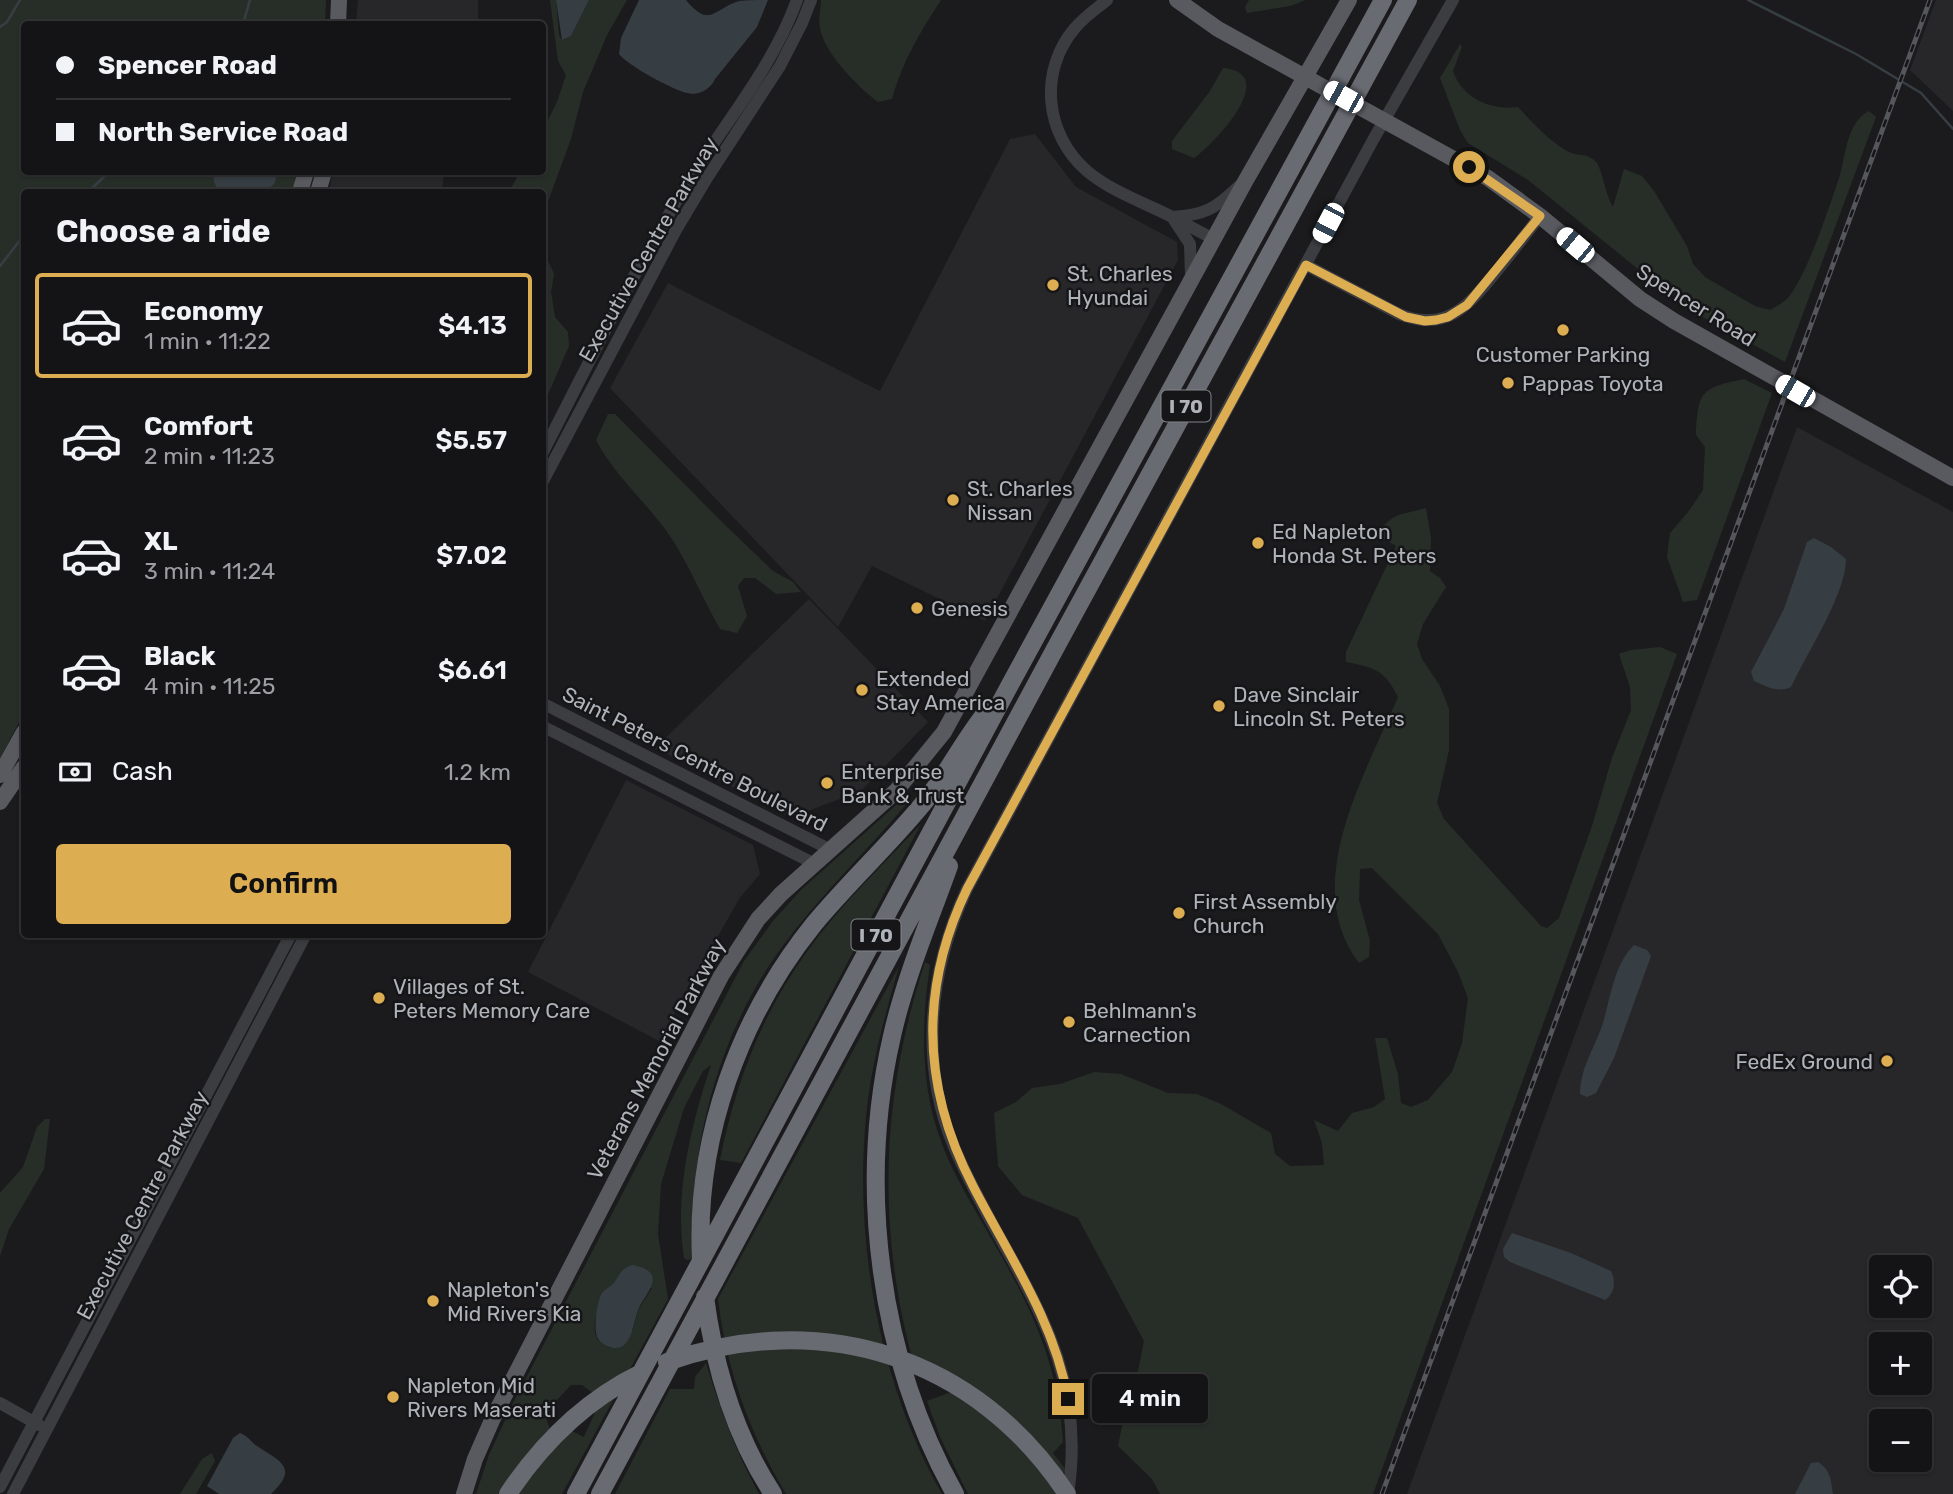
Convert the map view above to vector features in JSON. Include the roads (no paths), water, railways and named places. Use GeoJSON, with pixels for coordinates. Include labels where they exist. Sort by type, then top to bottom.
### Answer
{"type":"FeatureCollection","features":[{"type":"Feature","properties":{"kind":"highway","name":"I 70"},"geometry":{"type":"LineString","coordinates":[[576,1494],[1012,681],[1383,0]]}},
{"type":"Feature","properties":{"kind":"highway","name":"I 70"},"geometry":{"type":"LineString","coordinates":[[600,1494],[1408,0]]}},
{"type":"Feature","properties":{"kind":"highway"},"geometry":{"type":"LineString","coordinates":[[772,1494],[740,1429],[728,1397],[711,1335],[703,1282],[701,1227],[705,1178],[726,1085],[757,1011],[794,951],[814,924],[924,803],[979,721],[1012,681]]}},
{"type":"Feature","properties":{"kind":"highway"},"geometry":{"type":"LineString","coordinates":[[955,1494],[924,1428],[902,1366],[886,1300],[878,1235],[876,1169],[880,1104],[897,1015],[967,813]]}},
{"type":"Feature","properties":{"kind":"highway"},"geometry":{"type":"LineString","coordinates":[[508,1494],[538,1453],[574,1418],[628,1380],[664,1363],[718,1347],[764,1340],[817,1340],[868,1349],[916,1365],[957,1386],[999,1416],[1026,1441],[1068,1494]]}},
{"type":"Feature","properties":{"kind":"main road"},"geometry":{"type":"LineString","coordinates":[[338,21],[339,0]]}},
{"type":"Feature","properties":{"kind":"main road","name":"Veterans Memorial Parkway"},"geometry":{"type":"LineString","coordinates":[[464,1494],[475,1460],[499,1406],[721,976],[758,919],[813,863],[896,791],[944,732],[1191,280],[1349,0]]}},
{"type":"Feature","properties":{"kind":"main road","name":"Spencer Road"},"geometry":{"type":"LineString","coordinates":[[1177,2],[1218,29],[1488,178],[1540,216],[1650,306],[1795,391],[1953,478]]}},
{"type":"Feature","properties":{"kind":"main road"},"geometry":{"type":"LineString","coordinates":[[0,775],[21,737]]}},
{"type":"Feature","properties":{"kind":"main road"},"geometry":{"type":"LineString","coordinates":[[0,802],[21,771]]}},
{"type":"Feature","properties":{"kind":"street","name":"Executive Centre Parkway"},"geometry":{"type":"LineString","coordinates":[[546,446],[674,205],[755,82],[782,34],[797,0]]}},
{"type":"Feature","properties":{"kind":"street","name":"Executive Centre Parkway"},"geometry":{"type":"LineString","coordinates":[[546,475],[676,230],[780,66],[798,33],[811,0]]}},
{"type":"Feature","properties":{"kind":"street"},"geometry":{"type":"LineString","coordinates":[[1107,0],[1075,27],[1062,46],[1052,79],[1053,118],[1066,149],[1087,171],[1106,184],[1214,239]]}},
{"type":"Feature","properties":{"kind":"street"},"geometry":{"type":"LineString","coordinates":[[1068,1494],[1071,1419],[1064,1378],[1050,1332],[973,1186],[954,1146],[944,1115],[933,1058],[934,1002],[939,965],[955,915],[967,889],[1452,0]]}},
{"type":"Feature","properties":{"kind":"street"},"geometry":{"type":"LineString","coordinates":[[1172,217],[1197,216],[1210,210],[1247,180]]}},
{"type":"Feature","properties":{"kind":"street"},"geometry":{"type":"LineString","coordinates":[[1306,265],[1406,317],[1436,320],[1448,317],[1467,305],[1540,216]]}},
{"type":"Feature","properties":{"kind":"street"},"geometry":{"type":"LineString","coordinates":[[1172,217],[1190,244],[1191,280]]}},
{"type":"Feature","properties":{"kind":"street","name":"Saint Peters Centre Boulevard"},"geometry":{"type":"LineString","coordinates":[[546,705],[829,849]]}},
{"type":"Feature","properties":{"kind":"street","name":"Saint Peters Centre Boulevard"},"geometry":{"type":"LineString","coordinates":[[546,728],[813,863]]}},
{"type":"Feature","properties":{"kind":"street","name":"Executive Centre Parkway"},"geometry":{"type":"LineString","coordinates":[[0,1487],[289,938]]}},
{"type":"Feature","properties":{"kind":"street","name":"Executive Centre Parkway"},"geometry":{"type":"LineString","coordinates":[[13,1494],[304,938]]}},
{"type":"Feature","properties":{"kind":"street"},"geometry":{"type":"LineString","coordinates":[[0,1403],[47,1430]]}},
{"type":"Feature","properties":{"kind":"waterway"},"geometry":{"type":"LineString","coordinates":[[0,27],[7,22],[20,0]]}},
{"type":"Feature","properties":{"kind":"waterway"},"geometry":{"type":"LineString","coordinates":[[244,21],[250,0]]}},
{"type":"Feature","properties":{"kind":"waterway"},"geometry":{"type":"LineString","coordinates":[[1748,0],[1856,54],[1921,93],[1953,129]]}},
{"type":"Feature","properties":{"kind":"waterway"},"geometry":{"type":"LineString","coordinates":[[91,189],[106,175]]}},
{"type":"Feature","properties":{"kind":"waterway"},"geometry":{"type":"LineString","coordinates":[[0,266],[21,239]]}},
{"type":"Feature","properties":{"kind":"railway"},"geometry":{"type":"LineString","coordinates":[[1382,1494],[1930,0]]}},
{"type":"Feature","properties":{"kind":"place","name":"St. Charles Hyundai"},"geometry":{"type":"Point","coordinates":[1053,285]}},
{"type":"Feature","properties":{"kind":"place","name":"Customer Parking"},"geometry":{"type":"Point","coordinates":[1563,330]}},
{"type":"Feature","properties":{"kind":"place","name":"Pappas Toyota"},"geometry":{"type":"Point","coordinates":[1508,383]}},
{"type":"Feature","properties":{"kind":"place","name":"St. Charles Nissan"},"geometry":{"type":"Point","coordinates":[953,500]}},
{"type":"Feature","properties":{"kind":"place","name":"Ed Napleton Honda St. Peters"},"geometry":{"type":"Point","coordinates":[1258,543]}},
{"type":"Feature","properties":{"kind":"place","name":"Genesis"},"geometry":{"type":"Point","coordinates":[917,608]}},
{"type":"Feature","properties":{"kind":"place","name":"Extended Stay America"},"geometry":{"type":"Point","coordinates":[862,690]}},
{"type":"Feature","properties":{"kind":"place","name":"Dave Sinclair Lincoln St. Peters"},"geometry":{"type":"Point","coordinates":[1219,706]}},
{"type":"Feature","properties":{"kind":"place","name":"Enterprise Bank & Trust"},"geometry":{"type":"Point","coordinates":[827,783]}},
{"type":"Feature","properties":{"kind":"place","name":"First Assembly Church"},"geometry":{"type":"Point","coordinates":[1179,913]}},
{"type":"Feature","properties":{"kind":"place","name":"Villages of St. Peters Memory Care"},"geometry":{"type":"Point","coordinates":[379,998]}},
{"type":"Feature","properties":{"kind":"place","name":"Behlmann's Carnection"},"geometry":{"type":"Point","coordinates":[1069,1022]}},
{"type":"Feature","properties":{"kind":"place","name":"FedEx Ground"},"geometry":{"type":"Point","coordinates":[1887,1061]}},
{"type":"Feature","properties":{"kind":"place","name":"Napleton's Mid Rivers Kia"},"geometry":{"type":"Point","coordinates":[433,1301]}},
{"type":"Feature","properties":{"kind":"place","name":"Napleton Mid Rivers Maserati"},"geometry":{"type":"Point","coordinates":[393,1397]}}]}
